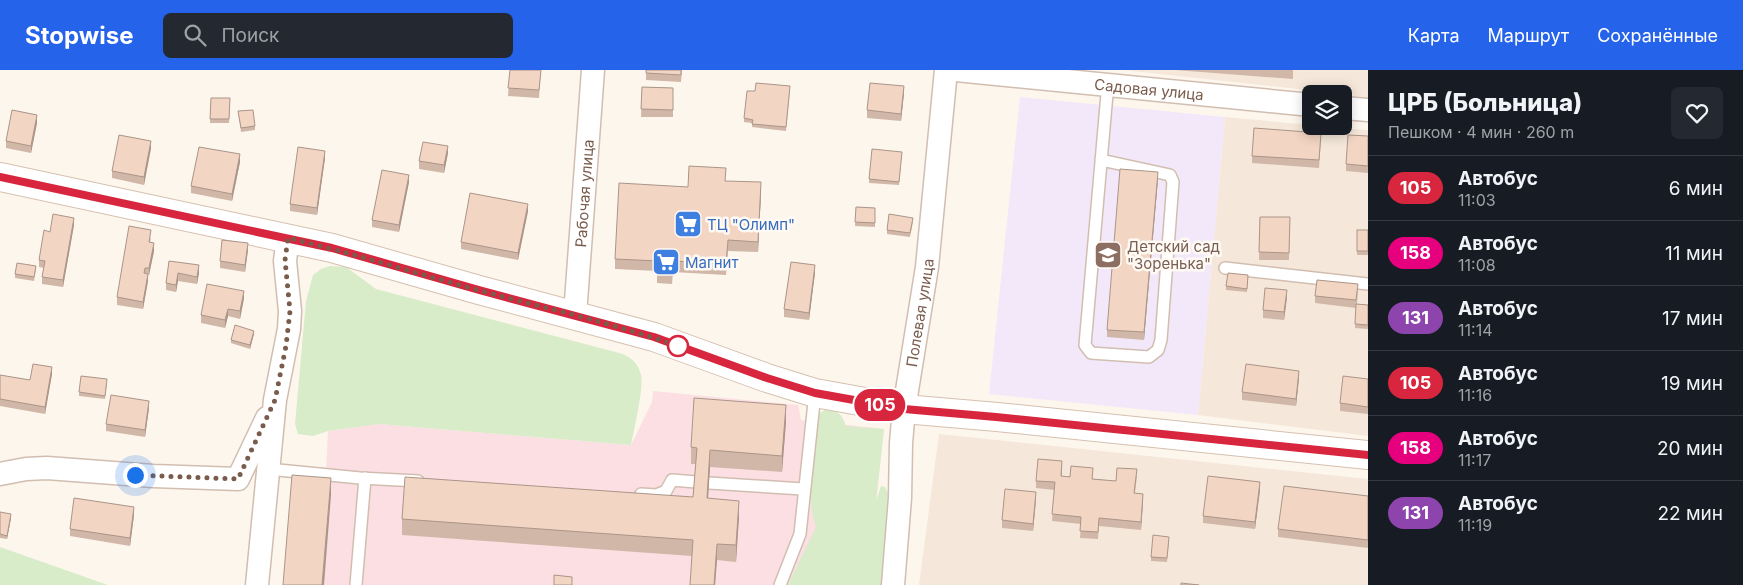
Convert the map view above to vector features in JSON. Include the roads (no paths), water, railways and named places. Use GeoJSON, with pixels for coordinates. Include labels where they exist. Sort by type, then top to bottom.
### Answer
{"type":"FeatureCollection","features":[{"type":"Feature","properties":{"kind":"street","name":"Рабочая улица"},"geometry":{"type":"LineString","coordinates":[[575,315],[593,70]]}},
{"type":"Feature","properties":{"kind":"street","name":"Полевая улица"},"geometry":{"type":"LineString","coordinates":[[894,585],[904,409],[927,267],[946,70]]}},
{"type":"Feature","properties":{"kind":"street","name":"Садовая улица"},"geometry":{"type":"LineString","coordinates":[[956,70],[1081,76],[1108,86],[1302,104]]}},
{"type":"Feature","properties":{"kind":"street"},"geometry":{"type":"LineString","coordinates":[[1352,109],[1368,110]]}},
{"type":"Feature","properties":{"kind":"street"},"geometry":{"type":"LineString","coordinates":[[0,177],[332,248],[654,337],[767,378],[815,393],[904,409],[1368,455]]}},
{"type":"Feature","properties":{"kind":"street"},"geometry":{"type":"LineString","coordinates":[[257,585],[275,400],[289,328],[290,311],[285,260],[288,238]]}},
{"type":"Feature","properties":{"kind":"street"},"geometry":{"type":"LineString","coordinates":[[0,474],[26,469],[47,468],[152,476],[238,479],[275,400]]}},
{"type":"Feature","properties":{"kind":"lane"},"geometry":{"type":"LineString","coordinates":[[1101,160],[1170,175],[1173,182],[1161,340],[1158,350],[1149,357],[1090,353],[1085,345],[1101,160],[1108,86]]}},
{"type":"Feature","properties":{"kind":"lane"},"geometry":{"type":"LineString","coordinates":[[1225,268],[1368,284]]}},
{"type":"Feature","properties":{"kind":"lane"},"geometry":{"type":"LineString","coordinates":[[780,585],[800,534],[803,489],[815,393]]}},
{"type":"Feature","properties":{"kind":"lane"},"geometry":{"type":"LineString","coordinates":[[268,469],[425,482]]}},
{"type":"Feature","properties":{"kind":"lane"},"geometry":{"type":"LineString","coordinates":[[356,585],[365,478]]}},
{"type":"Feature","properties":{"kind":"lane"},"geometry":{"type":"LineString","coordinates":[[629,494],[656,495],[666,492],[672,480],[696,482]]}},
{"type":"Feature","properties":{"kind":"lane"},"geometry":{"type":"LineString","coordinates":[[709,483],[803,489]]}},
{"type":"Feature","properties":{"kind":"place","name":"ТЦ \"Олимп\""},"geometry":{"type":"Point","coordinates":[688,224]}},
{"type":"Feature","properties":{"kind":"place","name":"Детский сад \"Зоренька\""},"geometry":{"type":"Point","coordinates":[1108,255]}},
{"type":"Feature","properties":{"kind":"place","name":"Магнит"},"geometry":{"type":"Point","coordinates":[666,262]}}]}
